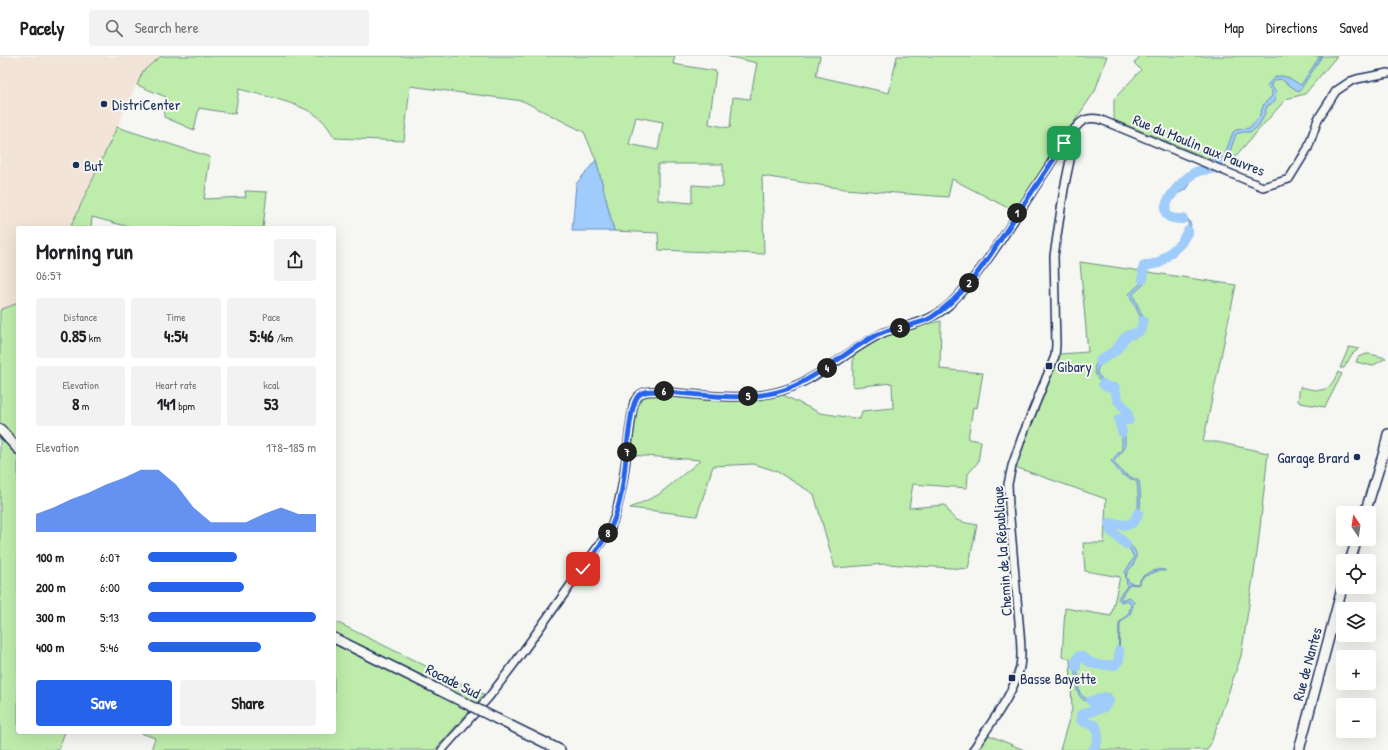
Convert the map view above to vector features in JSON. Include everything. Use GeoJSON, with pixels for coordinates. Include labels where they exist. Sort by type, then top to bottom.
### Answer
{"type":"FeatureCollection","features":[{"type":"Feature","properties":{"kind":"main road"},"geometry":{"type":"LineString","coordinates":[[0,429],[16,447]]}},
{"type":"Feature","properties":{"kind":"main road"},"geometry":{"type":"LineString","coordinates":[[1367,506],[1388,434]]}},
{"type":"Feature","properties":{"kind":"main road","name":"Rue de Nantes"},"geometry":{"type":"LineString","coordinates":[[1299,750],[1341,594]]}},
{"type":"Feature","properties":{"kind":"main road","name":"Rocade Sud"},"geometry":{"type":"LineString","coordinates":[[336,639],[560,750]]}},
{"type":"Feature","properties":{"kind":"street","name":"Rue du Moulin aux Pauvres"},"geometry":{"type":"LineString","coordinates":[[1074,131],[1080,123],[1088,118],[1098,119],[1225,170],[1263,187],[1289,179],[1308,148],[1318,119],[1336,91],[1351,81],[1388,73]]}},
{"type":"Feature","properties":{"kind":"street"},"geometry":{"type":"LineString","coordinates":[[442,750],[489,697],[610,530],[622,491],[630,425],[634,402],[638,396],[646,391],[721,396],[754,396],[772,393],[792,387],[815,375],[870,339],[886,331],[930,319],[965,289],[1064,143],[1074,131]]}},
{"type":"Feature","properties":{"kind":"street","name":"Chemin de la République"},"geometry":{"type":"LineString","coordinates":[[973,750],[1008,695],[1016,680],[1020,666],[1022,653],[1008,484],[1012,466],[1022,437],[1055,356],[1054,256],[1064,189],[1075,136],[1074,131]]}},
{"type":"Feature","properties":{"kind":"shaded area"},"geometry":{"type":"Polygon","coordinates":[[[0,56],[161,56],[143,71],[71,226],[16,226],[16,304],[0,310],[0,56]]]}},
{"type":"Feature","properties":{"kind":"green space"},"geometry":{"type":"Polygon","coordinates":[[[161,56],[675,56],[673,64],[716,71],[709,124],[730,128],[733,97],[750,99],[757,63],[726,56],[820,56],[816,76],[889,93],[897,56],[1107,56],[1095,91],[1014,211],[952,179],[948,197],[845,189],[762,176],[764,254],[659,250],[658,233],[614,231],[596,160],[584,132],[523,101],[410,86],[404,141],[335,138],[322,120],[305,109],[283,101],[239,89],[235,114],[199,108],[194,130],[164,117],[166,97],[137,85],[143,71],[161,56]],[[636,117],[629,144],[658,150],[663,122],[636,117]],[[658,164],[658,200],[692,203],[692,185],[723,187],[723,164],[658,164]]]}},
{"type":"Feature","properties":{"kind":"green space"},"geometry":{"type":"Polygon","coordinates":[[[1140,56],[1337,56],[1305,94],[1286,99],[1232,160],[1212,160],[1114,120],[1114,99],[1141,70],[1134,63],[1140,56]]]}},
{"type":"Feature","properties":{"kind":"green space"},"geometry":{"type":"Polygon","coordinates":[[[117,127],[210,157],[204,199],[246,197],[245,191],[267,192],[263,226],[126,226],[92,217],[91,226],[71,226],[117,127]]]}},
{"type":"Feature","properties":{"kind":"green space"},"geometry":{"type":"Polygon","coordinates":[[[1080,262],[1236,285],[1203,442],[1217,442],[1268,453],[1258,546],[1241,656],[1211,743],[1207,750],[1060,750],[1072,709],[1070,659],[1062,657],[1065,608],[1111,616],[1120,577],[1085,571],[1083,543],[1104,543],[1106,499],[1012,466],[1060,354],[1088,352],[1080,262]]]}},
{"type":"Feature","properties":{"kind":"green space"},"geometry":{"type":"Polygon","coordinates":[[[16,304],[16,734],[64,734],[58,750],[0,750],[0,310],[16,304]]]}},
{"type":"Feature","properties":{"kind":"green space"},"geometry":{"type":"Polygon","coordinates":[[[941,321],[940,369],[983,373],[977,408],[973,407],[968,439],[981,441],[978,462],[968,474],[967,488],[913,484],[909,508],[945,505],[954,518],[961,522],[977,525],[968,569],[885,564],[835,568],[814,494],[776,471],[754,464],[713,466],[697,516],[630,508],[658,495],[701,460],[630,455],[637,403],[641,396],[650,393],[739,400],[781,394],[820,413],[860,419],[862,411],[893,408],[892,383],[853,387],[853,353],[878,338],[902,330],[941,321]]]}},
{"type":"Feature","properties":{"kind":"green space"},"geometry":{"type":"Polygon","coordinates":[[[1349,347],[1359,349],[1352,354],[1344,368],[1340,368],[1349,347]]]}},
{"type":"Feature","properties":{"kind":"green space"},"geometry":{"type":"Polygon","coordinates":[[[1367,354],[1386,358],[1372,366],[1356,362],[1358,357],[1367,354]]]}},
{"type":"Feature","properties":{"kind":"green space"},"geometry":{"type":"Polygon","coordinates":[[[1338,372],[1342,374],[1325,407],[1300,403],[1298,401],[1300,387],[1313,390],[1323,390],[1331,385],[1338,372]]]}},
{"type":"Feature","properties":{"kind":"green space"},"geometry":{"type":"Polygon","coordinates":[[[336,622],[484,694],[435,750],[151,750],[155,738],[144,734],[336,734],[336,622]]]}},
{"type":"Feature","properties":{"kind":"green space"},"geometry":{"type":"Polygon","coordinates":[[[989,735],[1024,750],[979,750],[989,735]]]}},
{"type":"Feature","properties":{"kind":"water"},"geometry":{"type":"Polygon","coordinates":[[[1320,56],[1322,56],[1299,92],[1281,79],[1276,80],[1271,84],[1276,92],[1275,102],[1267,106],[1259,125],[1253,131],[1236,134],[1226,163],[1219,165],[1216,163],[1224,157],[1233,132],[1236,130],[1249,128],[1259,117],[1264,104],[1272,96],[1272,91],[1267,86],[1271,81],[1279,76],[1283,76],[1301,85],[1320,56]]]}},
{"type":"Feature","properties":{"kind":"water"},"geometry":{"type":"Polygon","coordinates":[[[596,160],[614,231],[572,231],[576,184],[596,160]]]}},
{"type":"Feature","properties":{"kind":"water"},"geometry":{"type":"Polygon","coordinates":[[[1216,169],[1212,173],[1194,176],[1187,189],[1173,196],[1166,213],[1164,206],[1167,199],[1194,173],[1212,171],[1216,169]]]}},
{"type":"Feature","properties":{"kind":"water"},"geometry":{"type":"Polygon","coordinates":[[[1166,214],[1169,217],[1188,219],[1191,225],[1185,238],[1181,244],[1156,267],[1150,265],[1155,265],[1173,251],[1181,243],[1187,233],[1188,222],[1185,220],[1168,217],[1166,214]]]}},
{"type":"Feature","properties":{"kind":"water"},"geometry":{"type":"Polygon","coordinates":[[[1148,266],[1144,269],[1144,284],[1133,294],[1143,317],[1144,329],[1135,338],[1126,339],[1117,353],[1099,365],[1097,373],[1107,386],[1115,386],[1117,400],[1125,406],[1131,421],[1131,423],[1119,424],[1125,435],[1125,448],[1114,463],[1125,474],[1139,481],[1139,514],[1134,525],[1128,529],[1111,526],[1112,534],[1129,544],[1135,552],[1135,561],[1126,577],[1130,583],[1137,584],[1143,576],[1148,573],[1160,570],[1165,571],[1158,571],[1143,577],[1138,585],[1130,584],[1121,597],[1122,600],[1128,597],[1131,598],[1134,603],[1130,614],[1120,623],[1119,664],[1115,669],[1096,668],[1084,663],[1080,659],[1077,661],[1080,694],[1087,699],[1093,700],[1103,694],[1110,694],[1112,698],[1106,709],[1081,717],[1082,722],[1079,721],[1080,714],[1100,710],[1108,702],[1105,697],[1090,702],[1081,698],[1076,686],[1075,662],[1080,656],[1093,665],[1113,666],[1117,663],[1119,623],[1129,612],[1131,605],[1128,600],[1121,602],[1118,598],[1127,586],[1125,572],[1134,558],[1130,549],[1112,536],[1108,523],[1128,526],[1135,517],[1138,506],[1137,482],[1121,474],[1111,461],[1122,449],[1122,437],[1117,420],[1128,421],[1124,410],[1115,400],[1114,388],[1107,387],[1102,384],[1095,374],[1094,369],[1098,361],[1115,351],[1126,336],[1136,335],[1141,328],[1140,316],[1129,294],[1142,282],[1142,268],[1148,266]]]}},
{"type":"Feature","properties":{"kind":"water"},"geometry":{"type":"Polygon","coordinates":[[[1082,722],[1095,722],[1097,726],[1099,743],[1094,750],[1092,750],[1097,736],[1095,726],[1082,722]]]}},
{"type":"Feature","properties":{"kind":"waterway"},"geometry":{"type":"LineString","coordinates":[[1183,219],[1168,216],[1166,205],[1169,198],[1174,191],[1191,175],[1196,172],[1214,168],[1221,162]]}},
{"type":"Feature","properties":{"kind":"waterway"},"geometry":{"type":"LineString","coordinates":[[1143,279],[1144,266],[1159,263],[1181,243],[1188,231]]}},
{"type":"Feature","properties":{"kind":"waterway"},"geometry":{"type":"LineString","coordinates":[[1100,361],[1116,350],[1126,337],[1139,332],[1143,321]]}},
{"type":"Feature","properties":{"kind":"waterway"},"geometry":{"type":"LineString","coordinates":[[1103,384],[1107,387],[1115,388],[1117,399],[1127,411],[1129,420],[1119,419],[1122,432]]}},
{"type":"Feature","properties":{"kind":"waterway"},"geometry":{"type":"LineString","coordinates":[[1126,544],[1111,531],[1109,523],[1123,525],[1130,524],[1136,518],[1138,513]]}},
{"type":"Feature","properties":{"kind":"waterway"},"geometry":{"type":"LineString","coordinates":[[1076,667],[1076,662],[1079,656],[1094,664],[1115,665],[1119,660],[1119,651]]}},
{"type":"Feature","properties":{"kind":"waterway"},"geometry":{"type":"LineString","coordinates":[[1091,701],[1105,697],[1109,701],[1104,707],[1081,715],[1081,720],[1096,726],[1098,738],[1093,750]]}},
{"type":"Feature","properties":{"kind":"place","name":"DistriCenter"},"geometry":{"type":"Point","coordinates":[104,104]}},
{"type":"Feature","properties":{"kind":"place","name":"But"},"geometry":{"type":"Point","coordinates":[76,165]}},
{"type":"Feature","properties":{"kind":"place","name":"Gibary"},"geometry":{"type":"Point","coordinates":[1049,366]}},
{"type":"Feature","properties":{"kind":"place","name":"Garage Brard"},"geometry":{"type":"Point","coordinates":[1357,457]}},
{"type":"Feature","properties":{"kind":"place","name":"Basse Bayette"},"geometry":{"type":"Point","coordinates":[1012,678]}},
{"type":"Feature","properties":{"kind":"route"},"geometry":{"type":"LineString","coordinates":[[583,569],[610,530],[616,514],[622,491],[634,402],[641,393],[646,391],[655,391],[721,396],[754,396],[772,393],[792,387],[815,375],[870,339],[886,331],[930,319],[965,289],[1064,143]]}}]}
